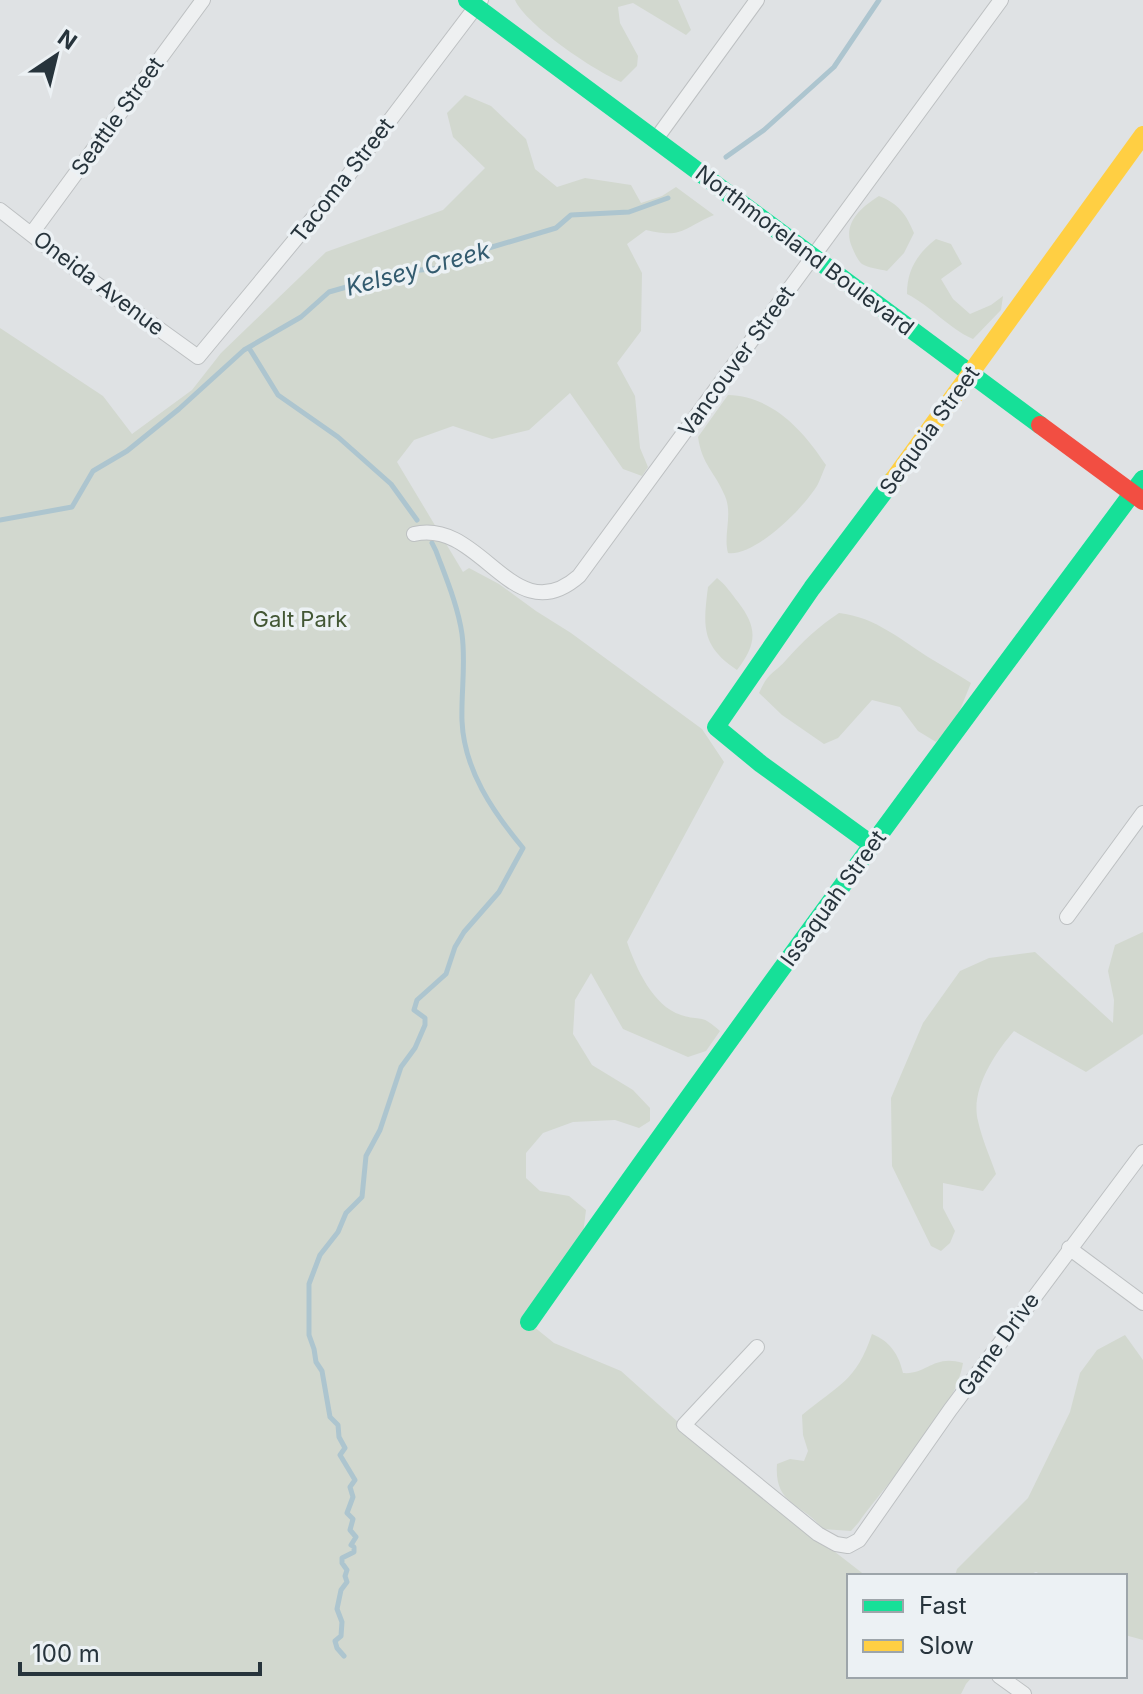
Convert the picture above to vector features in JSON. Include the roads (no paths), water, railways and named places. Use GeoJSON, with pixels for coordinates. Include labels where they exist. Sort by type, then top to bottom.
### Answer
{"type":"FeatureCollection","features":[{"type":"Feature","properties":{"kind":"street","name":"Seattle Street"},"geometry":{"type":"LineString","coordinates":[[32,233],[203,0]]}},
{"type":"Feature","properties":{"kind":"street"},"geometry":{"type":"LineString","coordinates":[[656,139],[757,0]]}},
{"type":"Feature","properties":{"kind":"street","name":"Vancouver Street"},"geometry":{"type":"LineString","coordinates":[[414,534],[441,532],[462,543],[528,590],[546,594],[558,591],[579,576],[1001,0]]}},
{"type":"Feature","properties":{"kind":"street","name":"Northmoreland Boulevard"},"geometry":{"type":"LineString","coordinates":[[475,2],[812,256],[1140,491]]}},
{"type":"Feature","properties":{"kind":"street","name":"Tacoma Street"},"geometry":{"type":"LineString","coordinates":[[198,357],[347,177],[475,2]]}},
{"type":"Feature","properties":{"kind":"street","name":"Sequoia Street"},"geometry":{"type":"LineString","coordinates":[[871,844],[761,764],[716,727],[812,588],[1143,135]]}},
{"type":"Feature","properties":{"kind":"street","name":"Oneida Avenue"},"geometry":{"type":"LineString","coordinates":[[0,210],[198,357]]}},
{"type":"Feature","properties":{"kind":"street","name":"Issaquah Street"},"geometry":{"type":"LineString","coordinates":[[529,1322],[674,1115],[871,844],[1140,491]]}},
{"type":"Feature","properties":{"kind":"street"},"geometry":{"type":"LineString","coordinates":[[1067,917],[1143,813]]}},
{"type":"Feature","properties":{"kind":"street","name":"Game Drive"},"geometry":{"type":"LineString","coordinates":[[757,1347],[684,1425],[818,1534],[836,1544],[848,1546],[859,1540],[950,1410],[1143,1152]]}},
{"type":"Feature","properties":{"kind":"street"},"geometry":{"type":"LineString","coordinates":[[1069,1248],[1143,1303]]}},
{"type":"Feature","properties":{"kind":"street"},"geometry":{"type":"LineString","coordinates":[[1002,1678],[1024,1694]]}},
{"type":"Feature","properties":{"kind":"waterway","name":"Kelsey Creek"},"geometry":{"type":"LineString","coordinates":[[726,157],[764,130],[834,67],[879,0]]}},
{"type":"Feature","properties":{"kind":"waterway","name":"Kelsey Creek"},"geometry":{"type":"LineString","coordinates":[[0,520],[72,507],[93,471],[127,451],[244,350],[301,317],[329,292],[399,272],[442,268],[482,250],[556,228],[571,215],[629,212],[668,198]]}},
{"type":"Feature","properties":{"kind":"waterway"},"geometry":{"type":"LineString","coordinates":[[249,348],[278,395],[338,437],[391,484],[417,520]]}},
{"type":"Feature","properties":{"kind":"waterway"},"geometry":{"type":"LineString","coordinates":[[344,1656],[335,1641],[341,1636],[342,1622],[337,1609],[341,1590],[347,1582],[347,1570],[342,1558],[354,1552],[351,1545],[356,1537],[350,1530],[353,1519],[347,1513],[353,1497],[350,1487],[355,1480],[340,1455],[345,1448],[339,1437],[338,1425],[330,1417],[322,1371],[316,1362],[309,1335],[309,1284],[320,1255],[338,1232],[346,1213],[362,1197],[366,1156],[380,1130],[401,1067],[415,1048],[425,1025],[425,1018],[414,1010],[417,1000],[446,974],[464,932],[499,892],[523,848],[491,805],[468,756],[462,721],[462,634],[458,613],[432,543]]}},
{"type":"Feature","properties":{"kind":"park label","name":"Galt Park"},"geometry":{"type":"Point","coordinates":[300,619]}}]}
